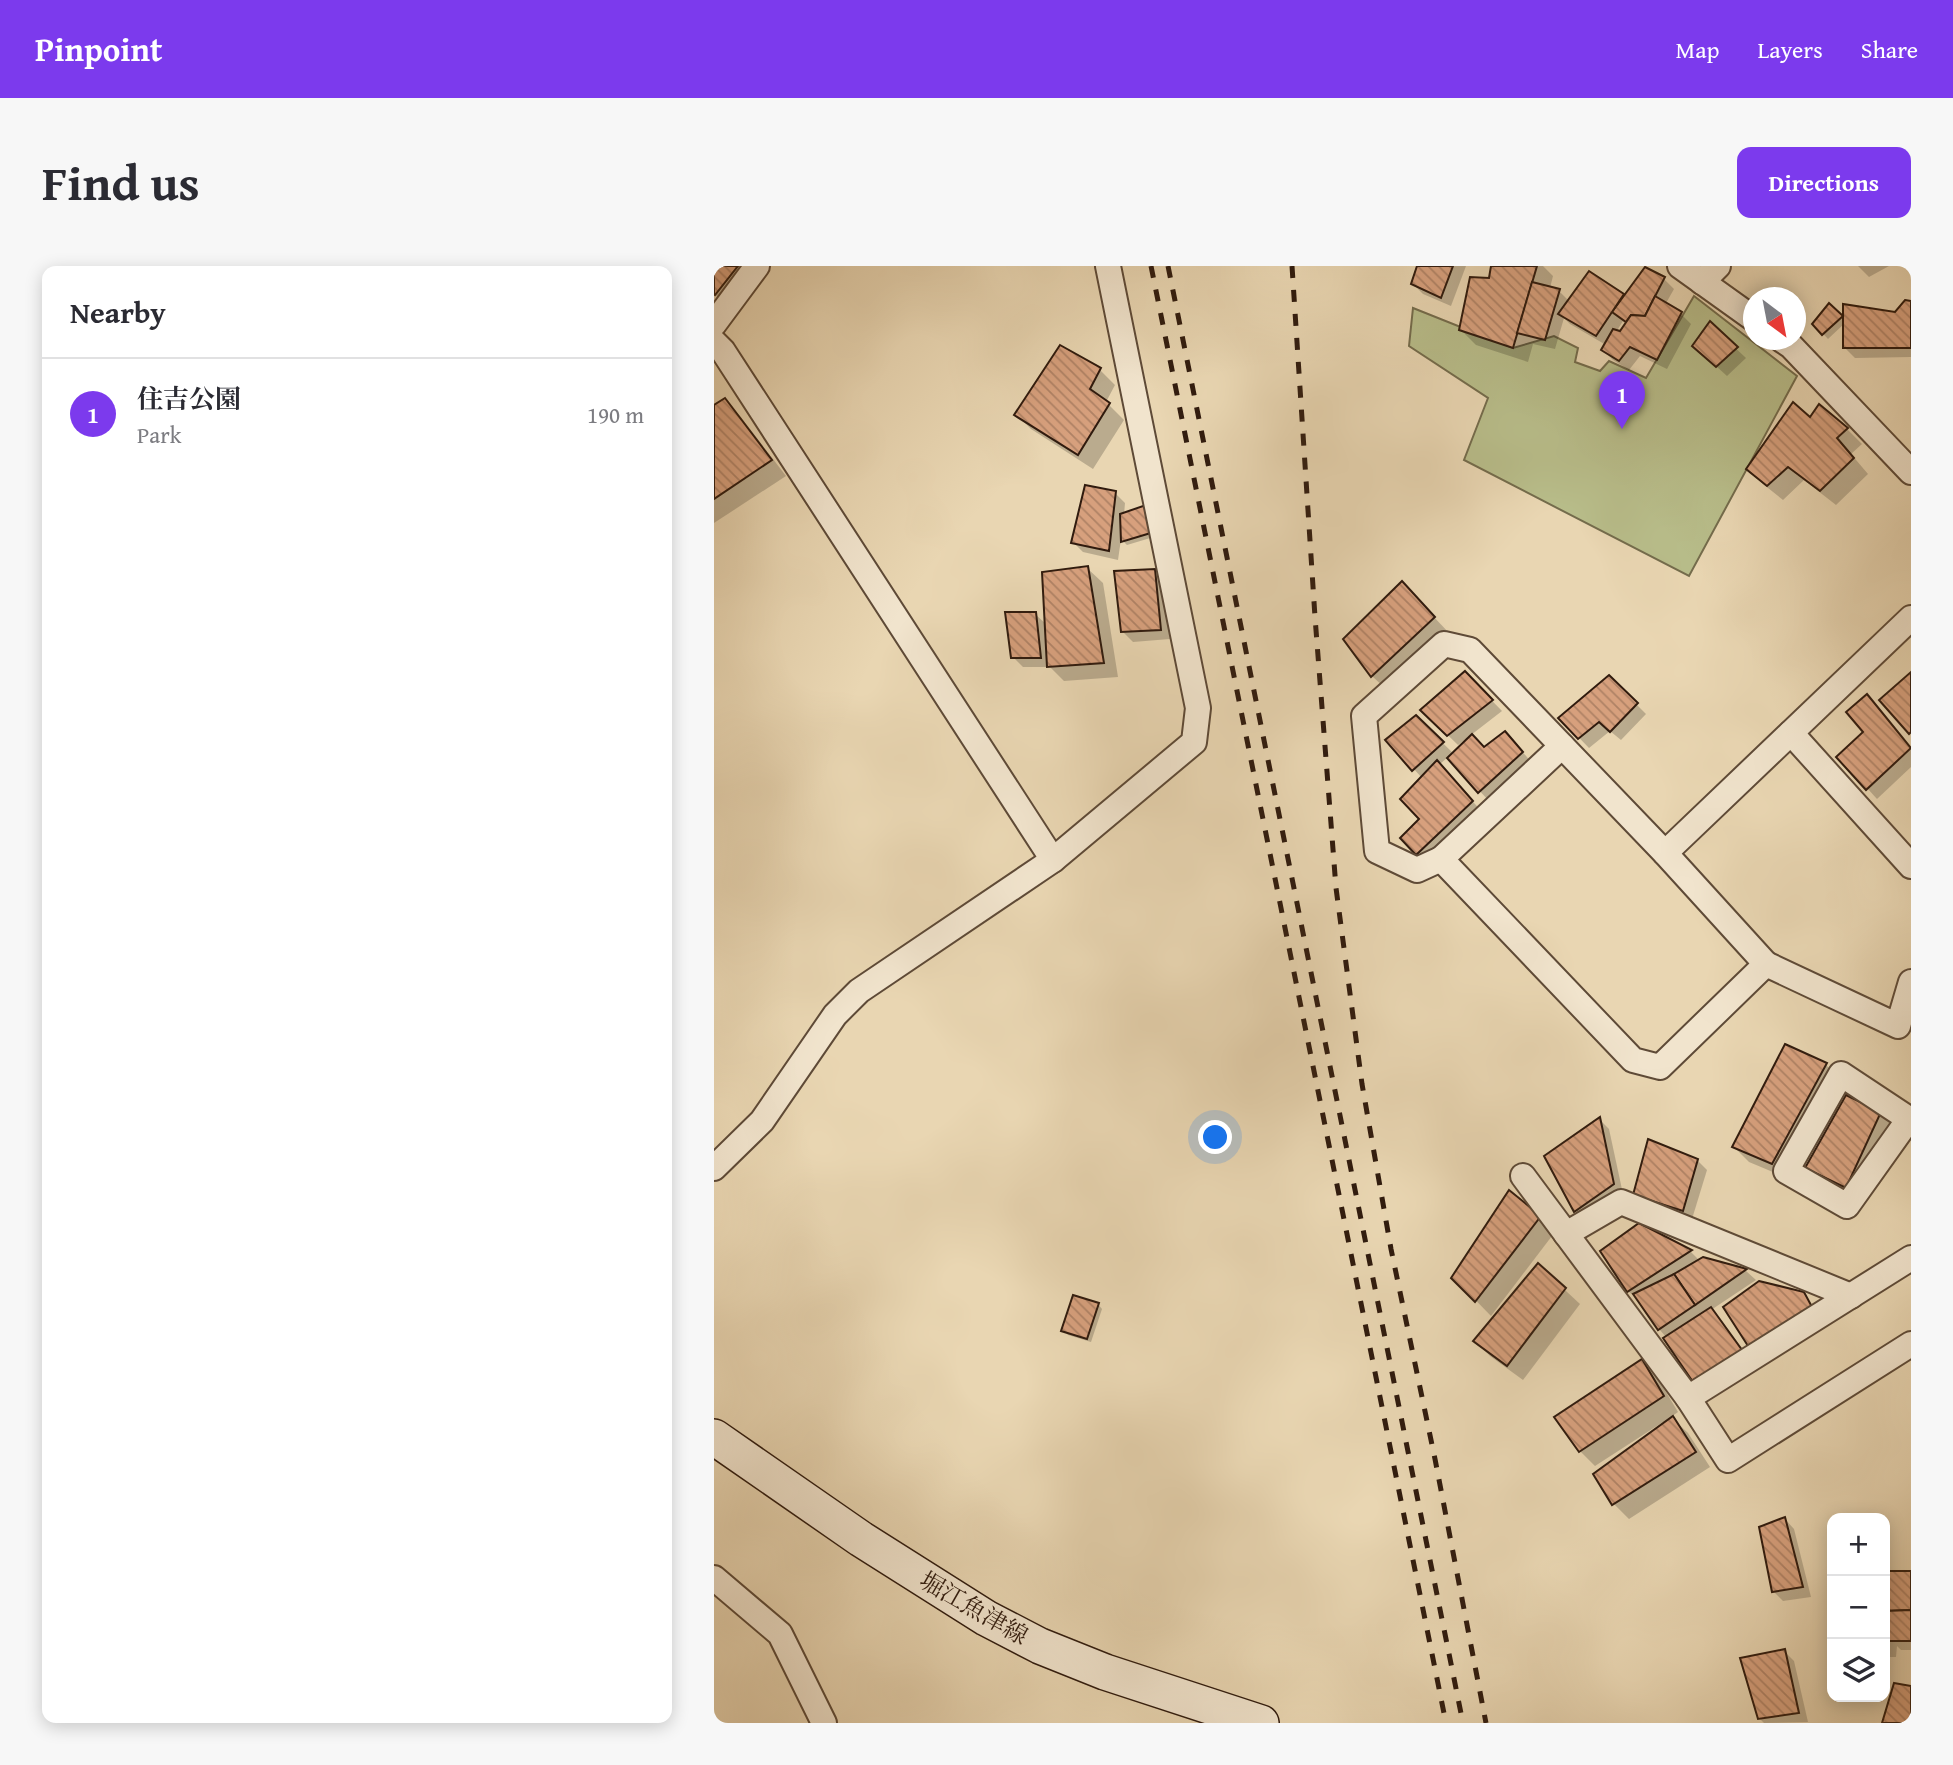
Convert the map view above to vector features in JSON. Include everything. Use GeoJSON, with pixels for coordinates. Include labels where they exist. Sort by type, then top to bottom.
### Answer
{"type":"FeatureCollection","features":[{"type":"Feature","properties":{"kind":"main road","name":"堀江魚津線"},"geometry":{"type":"LineString","coordinates":[[714,1437],[861,1539],[986,1618],[1018,1635],[1105,1672],[1261,1723]]}},
{"type":"Feature","properties":{"kind":"street"},"geometry":{"type":"LineString","coordinates":[[714,324],[757,266]]}},
{"type":"Feature","properties":{"kind":"street"},"geometry":{"type":"LineString","coordinates":[[714,1168],[762,1121],[835,1015],[859,991],[1053,860],[1194,743],[1198,708],[1108,266]]}},
{"type":"Feature","properties":{"kind":"street"},"geometry":{"type":"LineString","coordinates":[[1680,266],[1710,274],[1743,308]]}},
{"type":"Feature","properties":{"kind":"street"},"geometry":{"type":"LineString","coordinates":[[714,342],[723,351],[1053,860]]}},
{"type":"Feature","properties":{"kind":"street"},"geometry":{"type":"LineString","coordinates":[[1795,350],[1911,472]]}},
{"type":"Feature","properties":{"kind":"street"},"geometry":{"type":"LineString","coordinates":[[1665,853],[1911,618]]}},
{"type":"Feature","properties":{"kind":"street"},"geometry":{"type":"LineString","coordinates":[[1562,746],[1441,859],[1417,870],[1377,851],[1364,716],[1444,644],[1470,650],[1665,853],[1766,964],[1898,1026],[1911,982]]}},
{"type":"Feature","properties":{"kind":"street"},"geometry":{"type":"LineString","coordinates":[[1791,733],[1911,866]]}},
{"type":"Feature","properties":{"kind":"street"},"geometry":{"type":"LineString","coordinates":[[1441,859],[1633,1059],[1660,1067],[1766,964]]}},
{"type":"Feature","properties":{"kind":"street"},"geometry":{"type":"LineString","coordinates":[[1841,1074],[1910,1120],[1847,1206],[1786,1171],[1841,1074]]}},
{"type":"Feature","properties":{"kind":"street"},"geometry":{"type":"LineString","coordinates":[[1523,1176],[1688,1398],[1728,1461],[1911,1344]]}},
{"type":"Feature","properties":{"kind":"street"},"geometry":{"type":"LineString","coordinates":[[1566,1234],[1621,1202],[1851,1296]]}},
{"type":"Feature","properties":{"kind":"street"},"geometry":{"type":"LineString","coordinates":[[1688,1398],[1911,1258]]}},
{"type":"Feature","properties":{"kind":"street"},"geometry":{"type":"LineString","coordinates":[[714,1577],[780,1634],[824,1723]]}},
{"type":"Feature","properties":{"kind":"green space"},"geometry":{"type":"Polygon","coordinates":[[[1694,296],[1743,334],[1743,350],[1764,350],[1797,376],[1689,576],[1464,460],[1488,398],[1409,346],[1413,308],[1513,348],[1554,336],[1578,348],[1575,362],[1600,371],[1609,361],[1646,378],[1694,296]]]}},
{"type":"Feature","properties":{"kind":"building"},"geometry":{"type":"Polygon","coordinates":[[[714,266],[738,266],[715,295],[714,294],[714,266]]]}},
{"type":"Feature","properties":{"kind":"building"},"geometry":{"type":"Polygon","coordinates":[[[1417,266],[1453,266],[1441,298],[1411,284],[1417,266]]]}},
{"type":"Feature","properties":{"kind":"building"},"geometry":{"type":"Polygon","coordinates":[[[1491,266],[1537,266],[1513,348],[1459,330],[1470,277],[1489,278],[1491,266]]]}},
{"type":"Feature","properties":{"kind":"building"},"geometry":{"type":"Polygon","coordinates":[[[1645,267],[1665,277],[1645,316],[1631,315],[1626,322],[1612,312],[1645,267]]]}},
{"type":"Feature","properties":{"kind":"building"},"geometry":{"type":"Polygon","coordinates":[[[1589,271],[1624,294],[1596,336],[1558,314],[1589,271]]]}},
{"type":"Feature","properties":{"kind":"building"},"geometry":{"type":"Polygon","coordinates":[[[1532,282],[1560,289],[1545,340],[1517,333],[1532,282]]]}},
{"type":"Feature","properties":{"kind":"building"},"geometry":{"type":"Polygon","coordinates":[[[1655,296],[1682,312],[1657,360],[1630,347],[1619,361],[1601,350],[1613,329],[1620,331],[1631,315],[1645,316],[1655,296]]]}},
{"type":"Feature","properties":{"kind":"building"},"geometry":{"type":"Polygon","coordinates":[[[1905,300],[1911,301],[1911,348],[1843,348],[1843,304],[1895,312],[1905,300]]]}},
{"type":"Feature","properties":{"kind":"building"},"geometry":{"type":"Polygon","coordinates":[[[1829,303],[1843,316],[1822,335],[1812,324],[1829,303]]]}},
{"type":"Feature","properties":{"kind":"building"},"geometry":{"type":"Polygon","coordinates":[[[1710,321],[1738,347],[1716,367],[1692,346],[1710,321]]]}},
{"type":"Feature","properties":{"kind":"building"},"geometry":{"type":"Polygon","coordinates":[[[1060,345],[1101,368],[1090,389],[1110,403],[1078,455],[1014,415],[1060,345]]]}},
{"type":"Feature","properties":{"kind":"building"},"geometry":{"type":"Polygon","coordinates":[[[725,398],[772,460],[714,499],[714,405],[725,398]]]}},
{"type":"Feature","properties":{"kind":"building"},"geometry":{"type":"Polygon","coordinates":[[[1793,402],[1810,417],[1819,404],[1848,428],[1837,438],[1854,458],[1820,491],[1788,467],[1767,486],[1746,469],[1793,402]]]}},
{"type":"Feature","properties":{"kind":"building"},"geometry":{"type":"Polygon","coordinates":[[[1085,485],[1116,491],[1109,551],[1071,543],[1085,485]]]}},
{"type":"Feature","properties":{"kind":"building"},"geometry":{"type":"Polygon","coordinates":[[[1146,505],[1154,532],[1121,542],[1120,514],[1146,505]]]}},
{"type":"Feature","properties":{"kind":"building"},"geometry":{"type":"Polygon","coordinates":[[[1088,566],[1104,663],[1047,667],[1042,572],[1088,566]]]}},
{"type":"Feature","properties":{"kind":"building"},"geometry":{"type":"Polygon","coordinates":[[[1155,569],[1161,630],[1121,632],[1114,571],[1155,569]]]}},
{"type":"Feature","properties":{"kind":"building"},"geometry":{"type":"Polygon","coordinates":[[[1402,581],[1435,617],[1371,677],[1343,639],[1402,581]]]}},
{"type":"Feature","properties":{"kind":"building"},"geometry":{"type":"Polygon","coordinates":[[[1005,612],[1036,612],[1041,658],[1011,658],[1005,612]]]}},
{"type":"Feature","properties":{"kind":"building"},"geometry":{"type":"Polygon","coordinates":[[[1465,671],[1493,700],[1447,736],[1420,710],[1465,671]]]}},
{"type":"Feature","properties":{"kind":"building"},"geometry":{"type":"Polygon","coordinates":[[[1911,672],[1911,732],[1909,734],[1879,700],[1911,672]]]}},
{"type":"Feature","properties":{"kind":"building"},"geometry":{"type":"Polygon","coordinates":[[[1609,675],[1638,703],[1610,732],[1599,722],[1578,739],[1558,718],[1609,675]]]}},
{"type":"Feature","properties":{"kind":"building"},"geometry":{"type":"Polygon","coordinates":[[[1867,694],[1911,748],[1866,790],[1836,757],[1863,732],[1846,712],[1867,694]]]}},
{"type":"Feature","properties":{"kind":"building"},"geometry":{"type":"Polygon","coordinates":[[[1416,715],[1444,742],[1412,771],[1385,740],[1416,715]]]}},
{"type":"Feature","properties":{"kind":"building"},"geometry":{"type":"Polygon","coordinates":[[[1505,731],[1523,752],[1478,793],[1447,758],[1472,734],[1484,747],[1505,731]]]}},
{"type":"Feature","properties":{"kind":"building"},"geometry":{"type":"Polygon","coordinates":[[[1437,760],[1473,801],[1416,855],[1400,838],[1419,819],[1400,799],[1437,760]]]}},
{"type":"Feature","properties":{"kind":"building"},"geometry":{"type":"Polygon","coordinates":[[[1785,1044],[1827,1063],[1772,1164],[1732,1147],[1785,1044]]]}},
{"type":"Feature","properties":{"kind":"building"},"geometry":{"type":"Polygon","coordinates":[[[1846,1095],[1881,1112],[1846,1188],[1805,1168],[1846,1095]]]}},
{"type":"Feature","properties":{"kind":"building"},"geometry":{"type":"Polygon","coordinates":[[[1600,1117],[1614,1184],[1574,1212],[1544,1156],[1600,1117]]]}},
{"type":"Feature","properties":{"kind":"building"},"geometry":{"type":"Polygon","coordinates":[[[1648,1139],[1698,1159],[1683,1211],[1633,1195],[1648,1139]]]}},
{"type":"Feature","properties":{"kind":"building"},"geometry":{"type":"Polygon","coordinates":[[[1509,1190],[1541,1216],[1475,1302],[1451,1278],[1509,1190]]]}},
{"type":"Feature","properties":{"kind":"building"},"geometry":{"type":"Polygon","coordinates":[[[1639,1223],[1692,1250],[1627,1292],[1600,1251],[1639,1223]]]}},
{"type":"Feature","properties":{"kind":"building"},"geometry":{"type":"Polygon","coordinates":[[[1703,1257],[1747,1269],[1695,1305],[1674,1274],[1703,1257]]]}},
{"type":"Feature","properties":{"kind":"building"},"geometry":{"type":"Polygon","coordinates":[[[1538,1263],[1566,1288],[1507,1366],[1473,1341],[1538,1263]]]}},
{"type":"Feature","properties":{"kind":"building"},"geometry":{"type":"Polygon","coordinates":[[[1674,1274],[1695,1305],[1658,1330],[1633,1294],[1674,1274]]]}},
{"type":"Feature","properties":{"kind":"building"},"geometry":{"type":"Polygon","coordinates":[[[1759,1281],[1804,1292],[1812,1307],[1748,1346],[1723,1307],[1759,1281]]]}},
{"type":"Feature","properties":{"kind":"building"},"geometry":{"type":"Polygon","coordinates":[[[1073,1295],[1099,1303],[1087,1339],[1061,1331],[1073,1295]]]}},
{"type":"Feature","properties":{"kind":"building"},"geometry":{"type":"Polygon","coordinates":[[[1711,1307],[1742,1350],[1693,1382],[1663,1338],[1711,1307]]]}},
{"type":"Feature","properties":{"kind":"building"},"geometry":{"type":"Polygon","coordinates":[[[1642,1359],[1664,1396],[1579,1452],[1554,1417],[1642,1359]]]}},
{"type":"Feature","properties":{"kind":"building"},"geometry":{"type":"Polygon","coordinates":[[[1673,1416],[1696,1452],[1612,1505],[1593,1474],[1673,1416]]]}},
{"type":"Feature","properties":{"kind":"building"},"geometry":{"type":"Polygon","coordinates":[[[1785,1517],[1803,1587],[1772,1592],[1759,1527],[1785,1517]]]}},
{"type":"Feature","properties":{"kind":"building"},"geometry":{"type":"Polygon","coordinates":[[[1890,1571],[1911,1571],[1911,1610],[1890,1611],[1890,1571]]]}},
{"type":"Feature","properties":{"kind":"building"},"geometry":{"type":"Polygon","coordinates":[[[1911,1610],[1911,1641],[1890,1641],[1890,1611],[1911,1610]]]}},
{"type":"Feature","properties":{"kind":"building"},"geometry":{"type":"Polygon","coordinates":[[[1785,1649],[1799,1713],[1758,1719],[1740,1658],[1785,1649]]]}},
{"type":"Feature","properties":{"kind":"building"},"geometry":{"type":"Polygon","coordinates":[[[1894,1683],[1911,1686],[1911,1723],[1882,1723],[1894,1683]]]}},
{"type":"Feature","properties":{"kind":"railway"},"geometry":{"type":"LineString","coordinates":[[1151,266],[1446,1723]]}},
{"type":"Feature","properties":{"kind":"railway"},"geometry":{"type":"LineString","coordinates":[[1168,266],[1463,1723]]}},
{"type":"Feature","properties":{"kind":"railway"},"geometry":{"type":"LineString","coordinates":[[1292,266],[1336,888],[1362,1084],[1391,1249],[1486,1723]]}},
{"type":"Feature","properties":{"kind":"place","name":"住吉公園"},"geometry":{"type":"Point","coordinates":[1622,429]}}]}
